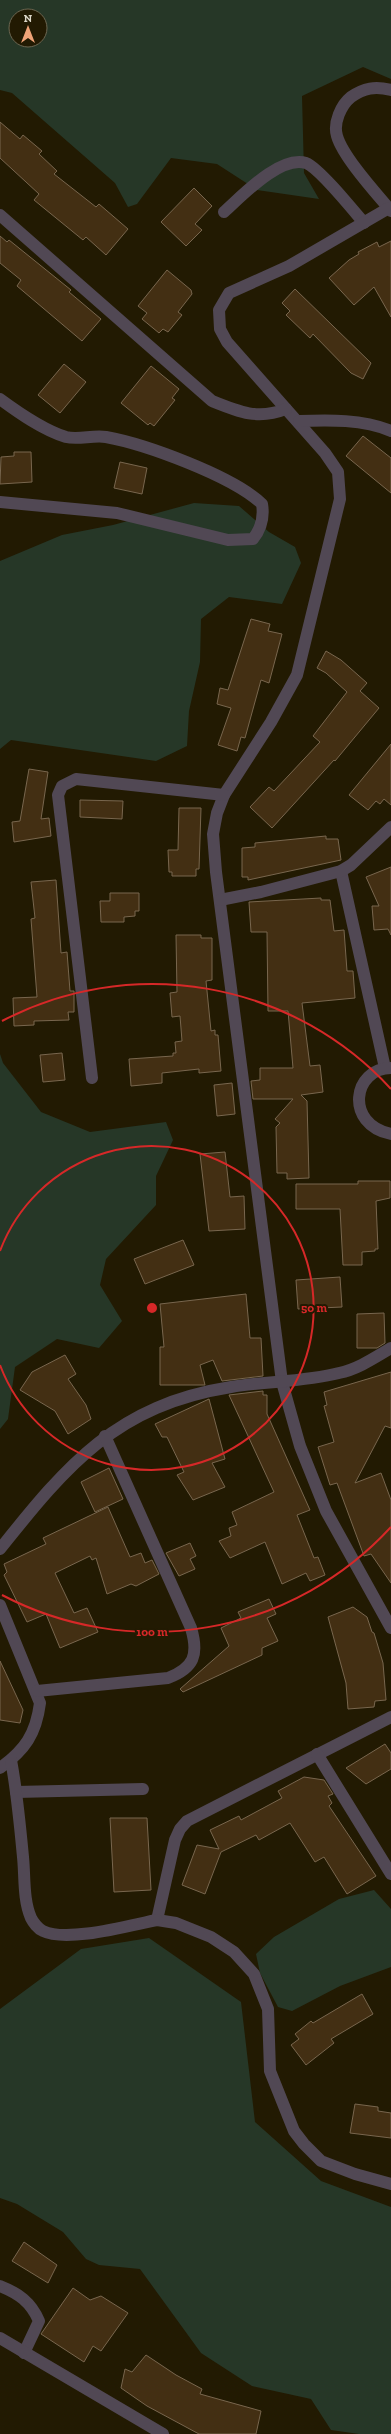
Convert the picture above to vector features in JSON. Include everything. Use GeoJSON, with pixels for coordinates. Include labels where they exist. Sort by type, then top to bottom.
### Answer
{"type":"FeatureCollection","features":[{"type":"Feature","properties":{"kind":"street"},"geometry":{"type":"LineString","coordinates":[[391,90],[380,87],[362,89],[347,100],[339,112],[336,125],[337,136],[350,158],[390,209],[289,266],[229,294],[222,301],[219,320],[220,330],[227,342],[286,409],[299,421],[338,472],[340,485],[337,517],[297,675],[271,722],[224,795],[217,813],[213,834],[220,900],[282,1382],[300,1446],[326,1510],[391,1628]]}},
{"type":"Feature","properties":{"kind":"street"},"geometry":{"type":"LineString","coordinates":[[224,212],[271,172],[295,162],[307,164],[318,173],[364,223]]}},
{"type":"Feature","properties":{"kind":"street"},"geometry":{"type":"LineString","coordinates":[[0,215],[212,401],[247,415],[262,416],[286,409]]}},
{"type":"Feature","properties":{"kind":"street"},"geometry":{"type":"LineString","coordinates":[[0,399],[39,424],[68,437],[104,437],[128,442],[190,463],[249,494],[262,504],[264,512],[257,533],[253,539],[228,540],[118,513],[0,502]]}},
{"type":"Feature","properties":{"kind":"street"},"geometry":{"type":"LineString","coordinates":[[299,421],[329,420],[365,424],[391,431]]}},
{"type":"Feature","properties":{"kind":"street"},"geometry":{"type":"LineString","coordinates":[[92,1078],[58,795],[62,786],[76,779],[224,795]]}},
{"type":"Feature","properties":{"kind":"street"},"geometry":{"type":"LineString","coordinates":[[220,900],[268,890],[342,871],[351,866],[391,827]]}},
{"type":"Feature","properties":{"kind":"street"},"geometry":{"type":"LineString","coordinates":[[342,871],[388,1068],[372,1074],[363,1084],[359,1098],[360,1109],[364,1119],[370,1126],[378,1131],[391,1134]]}},
{"type":"Feature","properties":{"kind":"street"},"geometry":{"type":"LineString","coordinates":[[0,1549],[40,1499],[85,1452],[105,1436],[150,1411],[197,1393],[311,1379],[341,1373],[364,1364],[391,1348]]}},
{"type":"Feature","properties":{"kind":"street"},"geometry":{"type":"LineString","coordinates":[[37,1692],[168,1678],[181,1673],[191,1665],[195,1655],[191,1628],[105,1436]]}},
{"type":"Feature","properties":{"kind":"street"},"geometry":{"type":"LineString","coordinates":[[0,1605],[37,1692],[40,1703],[38,1720],[25,1747],[0,1768]]}},
{"type":"Feature","properties":{"kind":"street"},"geometry":{"type":"LineString","coordinates":[[157,1920],[175,1840],[180,1829],[187,1821],[391,1717]]}},
{"type":"Feature","properties":{"kind":"street"},"geometry":{"type":"LineString","coordinates":[[317,1754],[391,1874]]}},
{"type":"Feature","properties":{"kind":"street"},"geometry":{"type":"LineString","coordinates":[[11,1760],[16,1792],[27,1898],[31,1917],[36,1925],[43,1931],[63,1935],[108,1930],[157,1920],[176,1923],[211,1937],[234,1952],[254,1974],[268,2009],[270,2071],[294,2131],[304,2144],[321,2161],[355,2174],[391,2184]]}},
{"type":"Feature","properties":{"kind":"street"},"geometry":{"type":"LineString","coordinates":[[16,1792],[143,1789]]}},
{"type":"Feature","properties":{"kind":"street"},"geometry":{"type":"LineString","coordinates":[[0,2286],[18,2294],[28,2303],[39,2321],[24,2353]]}},
{"type":"Feature","properties":{"kind":"street"},"geometry":{"type":"LineString","coordinates":[[0,2338],[163,2434]]}},
{"type":"Feature","properties":{"kind":"green space"},"geometry":{"type":"Polygon","coordinates":[[[0,0],[391,0],[391,79],[363,67],[302,96],[304,173],[319,199],[257,190],[217,164],[171,158],[137,204],[128,207],[115,183],[12,93],[0,90],[0,0]]]}},
{"type":"Feature","properties":{"kind":"green space"},"geometry":{"type":"Polygon","coordinates":[[[194,503],[239,506],[269,532],[295,547],[301,563],[282,604],[229,597],[201,619],[200,662],[189,711],[187,746],[156,761],[11,740],[0,749],[0,561],[62,535],[113,525],[194,503]]]}},
{"type":"Feature","properties":{"kind":"green space"},"geometry":{"type":"Polygon","coordinates":[[[0,1054],[3,1063],[41,1112],[90,1132],[166,1122],[173,1140],[156,1176],[156,1205],[106,1259],[100,1285],[122,1321],[99,1348],[57,1339],[15,1367],[8,1419],[0,1429],[0,1054]]]}},
{"type":"Feature","properties":{"kind":"green space"},"geometry":{"type":"Polygon","coordinates":[[[374,1890],[391,1909],[391,1967],[340,1986],[292,2011],[278,2007],[260,1973],[256,1954],[274,1937],[339,1899],[374,1890]]]}},
{"type":"Feature","properties":{"kind":"green space"},"geometry":{"type":"Polygon","coordinates":[[[149,1938],[241,2002],[255,2122],[321,2181],[391,2207],[391,2434],[359,2434],[331,2430],[311,2399],[252,2386],[201,2353],[140,2269],[99,2265],[86,2259],[63,2232],[17,2204],[0,2198],[0,2009],[81,1949],[149,1938]]]}},
{"type":"Feature","properties":{"kind":"building"},"geometry":{"type":"Polygon","coordinates":[[[0,122],[20,139],[23,135],[42,151],[39,154],[57,171],[54,174],[96,207],[99,204],[128,229],[106,255],[86,237],[83,240],[34,200],[39,194],[0,158],[0,122]]]}},
{"type":"Feature","properties":{"kind":"building"},"geometry":{"type":"Polygon","coordinates":[[[194,188],[212,206],[195,224],[202,230],[186,246],[161,222],[194,188]]]}},
{"type":"Feature","properties":{"kind":"building"},"geometry":{"type":"Polygon","coordinates":[[[0,236],[7,242],[9,240],[71,290],[69,292],[101,319],[82,341],[17,286],[21,280],[0,263],[0,236]]]}},
{"type":"Feature","properties":{"kind":"building"},"geometry":{"type":"Polygon","coordinates":[[[391,241],[391,317],[374,287],[354,305],[329,278],[349,260],[359,254],[358,252],[377,242],[379,247],[391,241]]]}},
{"type":"Feature","properties":{"kind":"building"},"geometry":{"type":"Polygon","coordinates":[[[167,270],[191,290],[192,294],[178,312],[182,315],[168,332],[163,329],[159,333],[142,319],[147,313],[138,306],[167,270]]]}},
{"type":"Feature","properties":{"kind":"building"},"geometry":{"type":"Polygon","coordinates":[[[295,289],[371,363],[363,379],[351,373],[313,334],[310,338],[286,315],[290,311],[282,303],[295,289]]]}},
{"type":"Feature","properties":{"kind":"building"},"geometry":{"type":"Polygon","coordinates":[[[64,364],[86,382],[60,413],[38,395],[64,364]]]}},
{"type":"Feature","properties":{"kind":"building"},"geometry":{"type":"Polygon","coordinates":[[[151,366],[179,389],[172,398],[175,400],[154,426],[150,423],[148,425],[121,403],[151,366]]]}},
{"type":"Feature","properties":{"kind":"building"},"geometry":{"type":"Polygon","coordinates":[[[363,436],[391,458],[391,493],[346,456],[363,436]]]}},
{"type":"Feature","properties":{"kind":"building"},"geometry":{"type":"Polygon","coordinates":[[[14,452],[31,452],[32,482],[0,484],[1,457],[14,456],[14,452]]]}},
{"type":"Feature","properties":{"kind":"building"},"geometry":{"type":"Polygon","coordinates":[[[120,462],[147,468],[142,494],[114,488],[120,462]]]}},
{"type":"Feature","properties":{"kind":"building"},"geometry":{"type":"Polygon","coordinates":[[[251,619],[270,624],[268,631],[282,634],[269,683],[261,680],[245,738],[241,737],[237,751],[218,745],[231,708],[217,704],[220,688],[228,690],[251,619]]]}},
{"type":"Feature","properties":{"kind":"building"},"geometry":{"type":"Polygon","coordinates":[[[326,651],[341,660],[367,683],[360,691],[379,708],[335,761],[334,760],[272,828],[250,807],[269,787],[274,791],[320,742],[313,736],[347,692],[326,673],[317,668],[326,651]]]}},
{"type":"Feature","properties":{"kind":"building"},"geometry":{"type":"Polygon","coordinates":[[[391,744],[391,805],[384,799],[380,804],[376,801],[368,810],[349,795],[391,744]]]}},
{"type":"Feature","properties":{"kind":"building"},"geometry":{"type":"Polygon","coordinates":[[[29,769],[48,772],[41,819],[49,818],[51,836],[14,842],[12,822],[20,821],[29,769]]]}},
{"type":"Feature","properties":{"kind":"building"},"geometry":{"type":"Polygon","coordinates":[[[80,800],[123,801],[122,819],[80,817],[80,800]]]}},
{"type":"Feature","properties":{"kind":"building"},"geometry":{"type":"Polygon","coordinates":[[[179,808],[201,808],[199,869],[196,869],[196,876],[172,876],[172,872],[169,872],[168,850],[178,850],[179,808]]]}},
{"type":"Feature","properties":{"kind":"building"},"geometry":{"type":"Polygon","coordinates":[[[326,836],[326,839],[338,839],[341,860],[248,880],[248,877],[242,877],[242,848],[255,847],[255,843],[326,836]]]}},
{"type":"Feature","properties":{"kind":"building"},"geometry":{"type":"Polygon","coordinates":[[[391,867],[391,935],[388,929],[374,930],[372,906],[379,906],[366,877],[391,867]]]}},
{"type":"Feature","properties":{"kind":"building"},"geometry":{"type":"Polygon","coordinates":[[[56,880],[61,953],[67,952],[70,991],[74,991],[74,1012],[68,1012],[69,1020],[34,1021],[34,1025],[14,1026],[13,998],[37,997],[31,919],[35,918],[31,882],[56,880]]]}},
{"type":"Feature","properties":{"kind":"building"},"geometry":{"type":"Polygon","coordinates":[[[110,893],[139,893],[139,911],[135,911],[135,916],[124,917],[124,922],[101,922],[100,901],[110,901],[110,893]]]}},
{"type":"Feature","properties":{"kind":"building"},"geometry":{"type":"Polygon","coordinates":[[[321,898],[321,900],[330,900],[334,931],[344,930],[347,971],[353,971],[355,998],[302,1003],[310,1066],[320,1065],[323,1092],[301,1095],[307,1101],[309,1178],[287,1179],[287,1173],[277,1173],[276,1127],[280,1123],[275,1119],[293,1099],[253,1099],[251,1081],[260,1080],[260,1068],[293,1068],[288,1011],[268,1011],[267,932],[251,932],[249,902],[321,898]]]}},
{"type":"Feature","properties":{"kind":"building"},"geometry":{"type":"Polygon","coordinates":[[[176,935],[201,935],[201,938],[212,938],[212,980],[206,981],[211,1031],[215,1030],[215,1035],[218,1035],[221,1071],[199,1073],[199,1069],[162,1073],[162,1083],[131,1086],[129,1059],[173,1056],[173,1053],[176,1053],[175,1042],[182,1041],[180,1016],[172,1017],[170,993],[177,992],[176,935]]]}},
{"type":"Feature","properties":{"kind":"building"},"geometry":{"type":"Polygon","coordinates":[[[62,1053],[65,1080],[43,1082],[40,1055],[62,1053]]]}},
{"type":"Feature","properties":{"kind":"building"},"geometry":{"type":"Polygon","coordinates":[[[232,1083],[235,1114],[217,1116],[214,1085],[232,1083]]]}},
{"type":"Feature","properties":{"kind":"building"},"geometry":{"type":"Polygon","coordinates":[[[225,1152],[230,1197],[244,1196],[245,1229],[209,1231],[200,1154],[225,1152]]]}},
{"type":"Feature","properties":{"kind":"building"},"geometry":{"type":"Polygon","coordinates":[[[358,1181],[390,1181],[390,1198],[376,1201],[378,1249],[375,1249],[375,1251],[362,1252],[362,1265],[343,1265],[340,1209],[296,1209],[296,1184],[358,1184],[358,1181]]]}},
{"type":"Feature","properties":{"kind":"building"},"geometry":{"type":"Polygon","coordinates":[[[183,1240],[194,1265],[145,1284],[134,1259],[183,1240]]]}},
{"type":"Feature","properties":{"kind":"building"},"geometry":{"type":"Polygon","coordinates":[[[340,1277],[342,1307],[298,1309],[296,1280],[340,1277]]]}},
{"type":"Feature","properties":{"kind":"building"},"geometry":{"type":"Polygon","coordinates":[[[246,1294],[250,1338],[261,1338],[263,1376],[222,1381],[213,1360],[200,1365],[205,1385],[160,1385],[160,1347],[164,1347],[160,1304],[246,1294]]]}},
{"type":"Feature","properties":{"kind":"building"},"geometry":{"type":"Polygon","coordinates":[[[384,1313],[385,1343],[377,1348],[357,1348],[357,1314],[384,1313]]]}},
{"type":"Feature","properties":{"kind":"building"},"geometry":{"type":"Polygon","coordinates":[[[65,1355],[76,1374],[68,1379],[86,1405],[91,1419],[68,1434],[55,1411],[20,1390],[32,1372],[65,1355]]]}},
{"type":"Feature","properties":{"kind":"building"},"geometry":{"type":"Polygon","coordinates":[[[391,1372],[391,1428],[385,1426],[355,1483],[381,1473],[391,1500],[391,1583],[371,1554],[364,1556],[337,1483],[330,1485],[318,1447],[334,1442],[324,1406],[327,1405],[324,1392],[391,1372]]]}},
{"type":"Feature","properties":{"kind":"building"},"geometry":{"type":"Polygon","coordinates":[[[263,1391],[263,1395],[267,1395],[267,1414],[310,1510],[297,1515],[314,1558],[318,1557],[325,1575],[310,1581],[306,1573],[282,1584],[265,1542],[230,1558],[219,1541],[231,1536],[229,1528],[237,1525],[232,1512],[274,1492],[229,1395],[263,1391]]]}},
{"type":"Feature","properties":{"kind":"building"},"geometry":{"type":"Polygon","coordinates":[[[209,1399],[225,1459],[212,1463],[225,1487],[193,1500],[177,1475],[184,1472],[167,1437],[162,1437],[155,1424],[209,1399]]]}},
{"type":"Feature","properties":{"kind":"building"},"geometry":{"type":"Polygon","coordinates":[[[109,1468],[123,1499],[95,1512],[81,1482],[109,1468]]]}},
{"type":"Feature","properties":{"kind":"building"},"geometry":{"type":"Polygon","coordinates":[[[108,1507],[130,1557],[141,1553],[145,1563],[152,1560],[159,1574],[136,1586],[131,1584],[107,1594],[96,1558],[92,1560],[90,1556],[55,1573],[74,1613],[87,1608],[98,1632],[60,1648],[46,1614],[27,1622],[4,1575],[7,1572],[4,1564],[46,1544],[43,1538],[108,1507]]]}},
{"type":"Feature","properties":{"kind":"building"},"geometry":{"type":"Polygon","coordinates":[[[190,1543],[196,1556],[190,1559],[195,1569],[179,1576],[166,1553],[190,1543]]]}},
{"type":"Feature","properties":{"kind":"building"},"geometry":{"type":"Polygon","coordinates":[[[269,1599],[276,1614],[267,1618],[278,1641],[262,1648],[262,1655],[183,1692],[180,1689],[229,1646],[221,1628],[241,1618],[238,1612],[269,1599]]]}},
{"type":"Feature","properties":{"kind":"building"},"geometry":{"type":"Polygon","coordinates":[[[353,1607],[367,1617],[372,1632],[374,1633],[383,1663],[386,1700],[375,1701],[374,1707],[348,1709],[346,1683],[328,1617],[353,1607]]]}},
{"type":"Feature","properties":{"kind":"building"},"geometry":{"type":"Polygon","coordinates":[[[0,1661],[23,1710],[20,1723],[0,1720],[0,1661]]]}},
{"type":"Feature","properties":{"kind":"building"},"geometry":{"type":"Polygon","coordinates":[[[385,1744],[391,1753],[391,1769],[366,1784],[346,1768],[385,1744]]]}},
{"type":"Feature","properties":{"kind":"building"},"geometry":{"type":"Polygon","coordinates":[[[304,1777],[324,1780],[333,1794],[328,1796],[332,1803],[329,1806],[376,1876],[347,1894],[324,1857],[315,1862],[290,1823],[259,1840],[256,1835],[221,1852],[205,1894],[182,1885],[197,1845],[219,1849],[210,1830],[239,1816],[241,1820],[282,1798],[278,1791],[304,1777]]]}},
{"type":"Feature","properties":{"kind":"building"},"geometry":{"type":"Polygon","coordinates":[[[110,1818],[147,1818],[151,1890],[114,1892],[110,1818]]]}},
{"type":"Feature","properties":{"kind":"building"},"geometry":{"type":"Polygon","coordinates":[[[362,1994],[373,2014],[331,2039],[334,2043],[306,2065],[291,2045],[299,2039],[295,2034],[311,2021],[313,2023],[362,1994]]]}},
{"type":"Feature","properties":{"kind":"building"},"geometry":{"type":"Polygon","coordinates":[[[355,2104],[378,2107],[378,2111],[391,2113],[391,2138],[350,2133],[355,2104]]]}},
{"type":"Feature","properties":{"kind":"building"},"geometry":{"type":"Polygon","coordinates":[[[24,2242],[57,2265],[48,2283],[12,2261],[24,2242]]]}},
{"type":"Feature","properties":{"kind":"building"},"geometry":{"type":"Polygon","coordinates":[[[73,2288],[90,2300],[101,2296],[128,2313],[101,2351],[93,2346],[84,2362],[41,2334],[73,2288]]]}},
{"type":"Feature","properties":{"kind":"building"},"geometry":{"type":"Polygon","coordinates":[[[146,2355],[176,2375],[202,2389],[200,2394],[261,2411],[256,2434],[199,2434],[147,2406],[121,2388],[125,2369],[132,2372],[146,2355]]]}}]}
